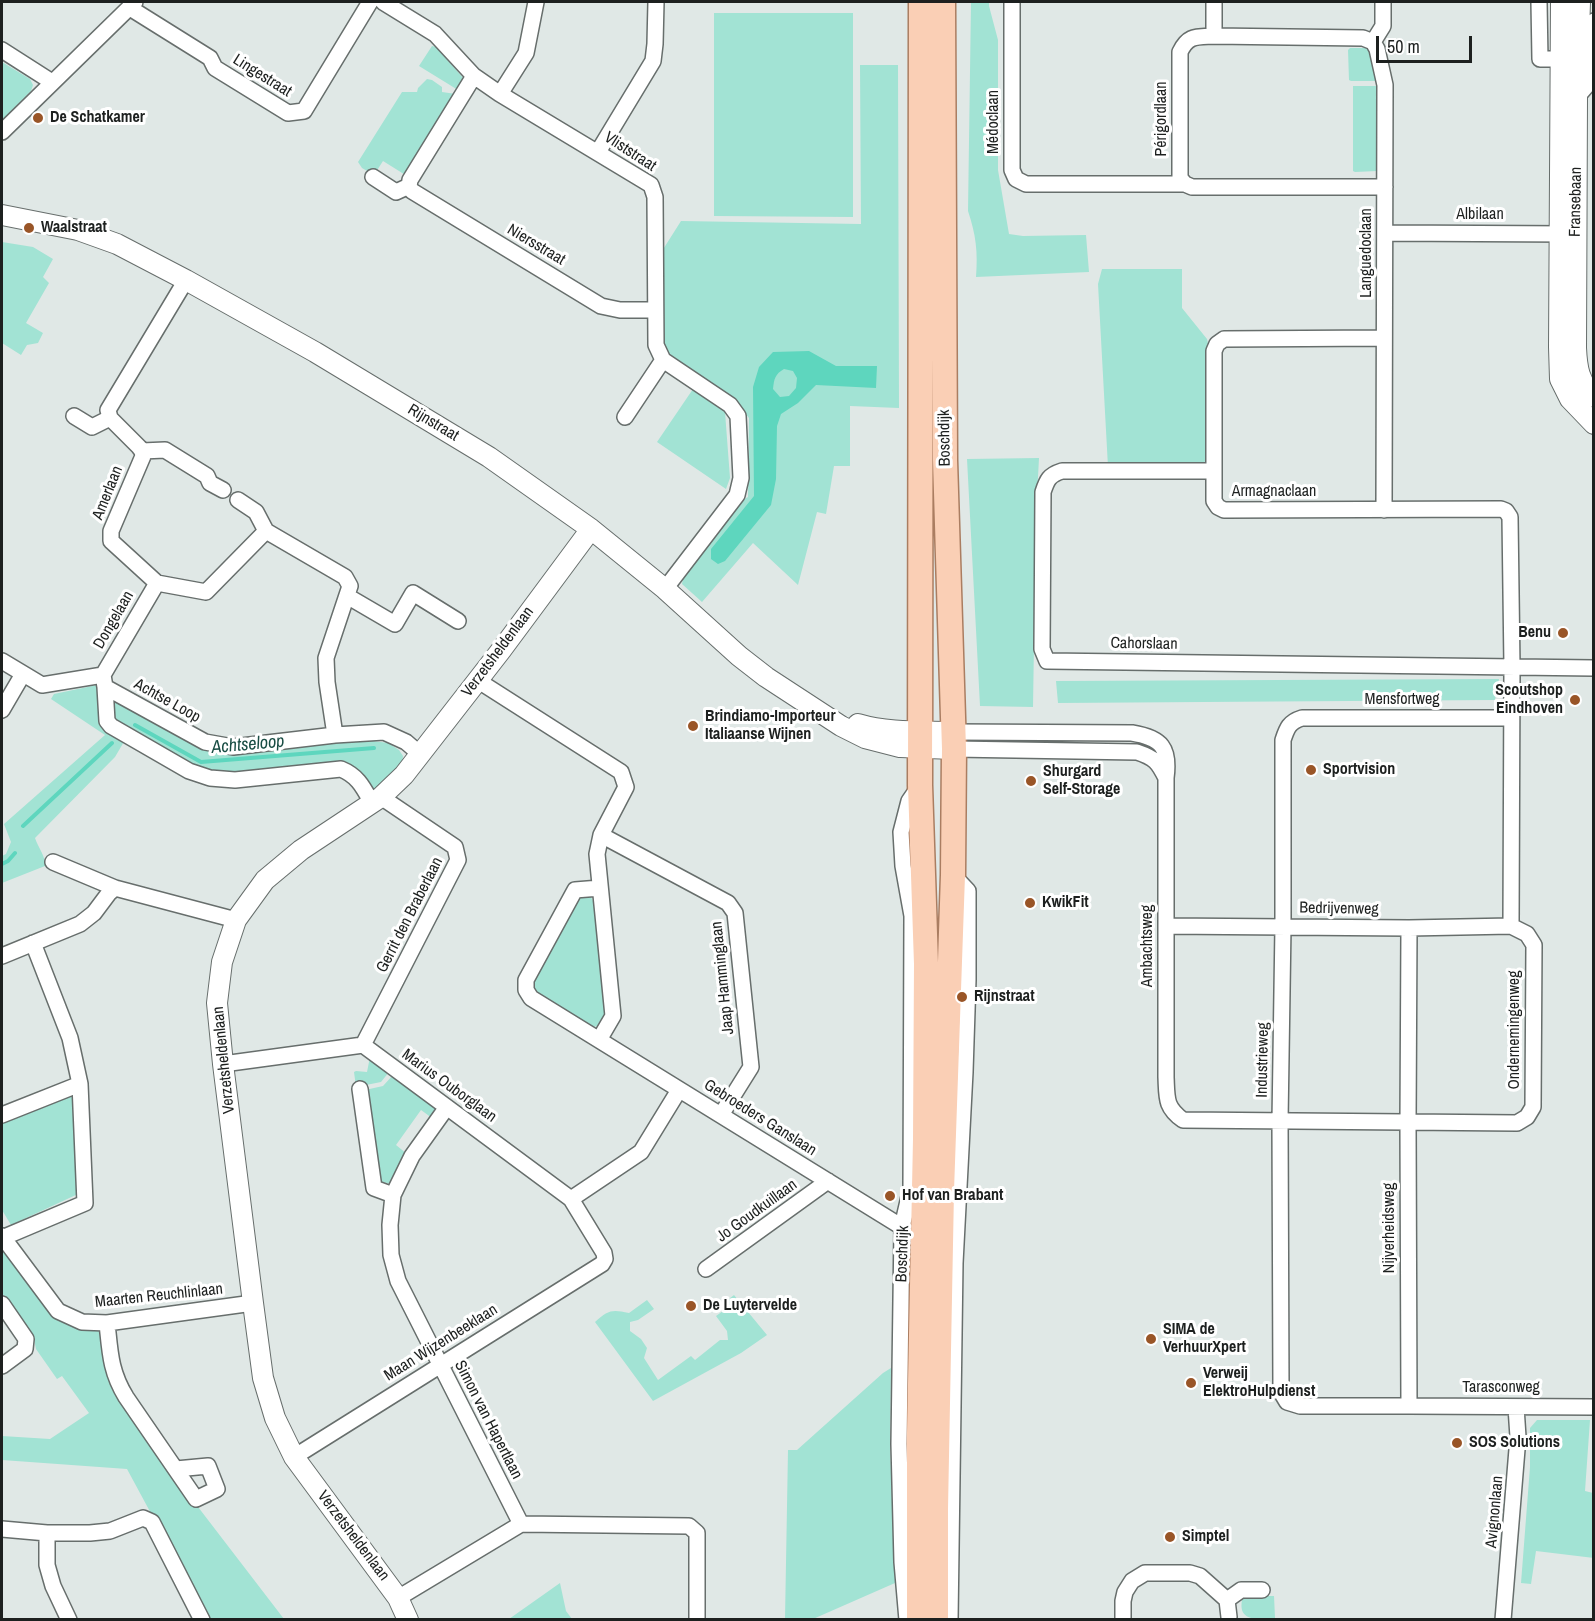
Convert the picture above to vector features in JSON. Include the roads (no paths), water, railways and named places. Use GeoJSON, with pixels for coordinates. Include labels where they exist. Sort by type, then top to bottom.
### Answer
{"type":"FeatureCollection","features":[{"type":"Feature","properties":{"kind":"main road","name":"Boschdijk"},"geometry":{"type":"LineString","coordinates":[[919,1620],[919,1433],[926,976],[920,785],[921,2]]}},
{"type":"Feature","properties":{"kind":"main road","name":"Boschdijk"},"geometry":{"type":"LineString","coordinates":[[936,1620],[942,1191],[953,875],[954,741],[945,460],[943,2]]}},
{"type":"Feature","properties":{"kind":"street","name":"Lingestraat"},"geometry":{"type":"LineString","coordinates":[[132,5],[210,58],[215,68],[288,113],[304,111],[370,2]]}},
{"type":"Feature","properties":{"kind":"street","name":"Vliststraat"},"geometry":{"type":"LineString","coordinates":[[383,2],[435,34],[474,76],[500,94],[651,185],[655,197],[656,345],[663,360]]}},
{"type":"Feature","properties":{"kind":"street"},"geometry":{"type":"LineString","coordinates":[[500,94],[526,53],[536,2]]}},
{"type":"Feature","properties":{"kind":"street"},"geometry":{"type":"LineString","coordinates":[[598,152],[652,61],[655,44],[656,2]]}},
{"type":"Feature","properties":{"kind":"street","name":"Médoclaan"},"geometry":{"type":"LineString","coordinates":[[1012,2],[1012,170],[1016,179],[1026,184],[1185,184]]}},
{"type":"Feature","properties":{"kind":"street"},"geometry":{"type":"LineString","coordinates":[[1214,2],[1214,36]]}},
{"type":"Feature","properties":{"kind":"street"},"geometry":{"type":"LineString","coordinates":[[1373,42],[1383,26],[1383,2]]}},
{"type":"Feature","properties":{"kind":"street"},"geometry":{"type":"LineString","coordinates":[[1539,2],[1540,58],[1560,59]]}},
{"type":"Feature","properties":{"kind":"street","name":"Fransebaan"},"geometry":{"type":"LineString","coordinates":[[1561,2],[1560,59],[1577,97]]}},
{"type":"Feature","properties":{"kind":"street","name":"Fransebaan"},"geometry":{"type":"LineString","coordinates":[[1580,2],[1577,97],[1559,347],[1560,379],[1570,399],[1593,424]]}},
{"type":"Feature","properties":{"kind":"street"},"geometry":{"type":"LineString","coordinates":[[2,132],[132,5]]}},
{"type":"Feature","properties":{"kind":"street"},"geometry":{"type":"LineString","coordinates":[[1577,97],[1590,82],[1593,21]]}},
{"type":"Feature","properties":{"kind":"street","name":"Périgordlaan"},"geometry":{"type":"LineString","coordinates":[[1185,184],[1180,178],[1180,52],[1184,43],[1195,37],[1214,36],[1364,38],[1373,42]]}},
{"type":"Feature","properties":{"kind":"street","name":"Languedoclaan"},"geometry":{"type":"LineString","coordinates":[[1373,42],[1377,49],[1385,85],[1384,510]]}},
{"type":"Feature","properties":{"kind":"street"},"geometry":{"type":"LineString","coordinates":[[2,50],[52,82]]}},
{"type":"Feature","properties":{"kind":"street"},"geometry":{"type":"LineString","coordinates":[[409,186],[410,180],[474,76]]}},
{"type":"Feature","properties":{"kind":"street","name":"Niersstraat"},"geometry":{"type":"LineString","coordinates":[[373,177],[396,192],[409,186],[412,190],[601,306],[620,310],[655,310]]}},
{"type":"Feature","properties":{"kind":"street"},"geometry":{"type":"LineString","coordinates":[[1185,184],[1192,186],[1385,187]]}},
{"type":"Feature","properties":{"kind":"street","name":"Rijnstraat"},"geometry":{"type":"LineString","coordinates":[[2,215],[78,230],[117,244],[315,352],[479,451],[591,529],[665,589],[739,656],[841,726],[865,738],[900,747],[921,740],[954,741]]}},
{"type":"Feature","properties":{"kind":"street","name":"Albilaan"},"geometry":{"type":"LineString","coordinates":[[1385,233],[1568,234]]}},
{"type":"Feature","properties":{"kind":"street","name":"Fransebaan"},"geometry":{"type":"LineString","coordinates":[[1568,234],[1577,370],[1584,387],[1593,397]]}},
{"type":"Feature","properties":{"kind":"street"},"geometry":{"type":"LineString","coordinates":[[74,416],[92,427],[110,418],[108,410],[186,280]]}},
{"type":"Feature","properties":{"kind":"street","name":"Armagnaclaan"},"geometry":{"type":"LineString","coordinates":[[1384,338],[1224,339],[1216,344],[1214,351],[1214,501],[1224,510],[1501,509],[1510,516],[1512,667]]}},
{"type":"Feature","properties":{"kind":"street"},"geometry":{"type":"LineString","coordinates":[[625,417],[663,360],[730,405],[738,416],[741,478],[737,495],[665,589]]}},
{"type":"Feature","properties":{"kind":"street","name":"Amerlaan"},"geometry":{"type":"LineString","coordinates":[[110,418],[142,451],[143,456],[111,531],[111,541],[157,584]]}},
{"type":"Feature","properties":{"kind":"street"},"geometry":{"type":"LineString","coordinates":[[142,451],[165,450],[207,476],[210,483],[223,490]]}},
{"type":"Feature","properties":{"kind":"street","name":"Cahorslaan"},"geometry":{"type":"LineString","coordinates":[[1214,471],[1062,471],[1054,473],[1043,492],[1042,649],[1047,661],[1593,668]]}},
{"type":"Feature","properties":{"kind":"street"},"geometry":{"type":"LineString","coordinates":[[238,500],[256,512],[266,531],[345,577],[350,586],[326,658],[335,735]]}},
{"type":"Feature","properties":{"kind":"street","name":"Verzetsheldenlaan"},"geometry":{"type":"LineString","coordinates":[[408,1620],[398,1598],[294,1457],[274,1418],[263,1378],[223,1064],[217,1003],[222,962],[236,920],[265,880],[301,850],[377,800],[404,775],[591,529]]}},
{"type":"Feature","properties":{"kind":"street"},"geometry":{"type":"LineString","coordinates":[[157,584],[206,592],[266,531]]}},
{"type":"Feature","properties":{"kind":"street","name":"Dongelaan"},"geometry":{"type":"LineString","coordinates":[[104,681],[157,584]]}},
{"type":"Feature","properties":{"kind":"street"},"geometry":{"type":"LineString","coordinates":[[346,596],[394,624],[413,593],[458,621]]}},
{"type":"Feature","properties":{"kind":"street"},"geometry":{"type":"LineString","coordinates":[[2,661],[42,685],[104,681],[107,722],[189,771],[210,778],[235,780],[341,769],[351,773],[377,800]]}},
{"type":"Feature","properties":{"kind":"street"},"geometry":{"type":"LineString","coordinates":[[1511,927],[1512,667]]}},
{"type":"Feature","properties":{"kind":"street"},"geometry":{"type":"LineString","coordinates":[[2,710],[23,674]]}},
{"type":"Feature","properties":{"kind":"street"},"geometry":{"type":"LineString","coordinates":[[477,680],[621,772],[626,787],[601,835],[597,854],[613,1016],[599,1040]]}},
{"type":"Feature","properties":{"kind":"street","name":"Achtse Loop"},"geometry":{"type":"LineString","coordinates":[[104,681],[205,742],[233,747],[335,735],[384,732],[406,742],[420,754]]}},
{"type":"Feature","properties":{"kind":"street","name":"Mensfortweg"},"geometry":{"type":"LineString","coordinates":[[1294,721],[1302,718],[1511,718]]}},
{"type":"Feature","properties":{"kind":"street","name":"Industrieweg"},"geometry":{"type":"LineString","coordinates":[[1294,721],[1287,729],[1283,740],[1280,1121],[1281,1392],[1287,1401],[1300,1406],[1409,1406]]}},
{"type":"Feature","properties":{"kind":"street"},"geometry":{"type":"LineString","coordinates":[[1097,733],[1098,752]]}},
{"type":"Feature","properties":{"kind":"street","name":"Ambachtsweg"},"geometry":{"type":"LineString","coordinates":[[954,741],[1132,733],[1147,735],[1166,751],[1168,762],[1166,778],[1166,1077],[1167,1102],[1172,1112]]}},
{"type":"Feature","properties":{"kind":"street"},"geometry":{"type":"LineString","coordinates":[[954,741],[1098,752],[1137,752],[1158,763],[1166,778]]}},
{"type":"Feature","properties":{"kind":"street","name":"Boschdijk"},"geometry":{"type":"LineString","coordinates":[[907,1620],[899,1444],[902,1227],[911,1188],[912,916],[903,866],[901,832],[909,801],[920,785]]}},
{"type":"Feature","properties":{"kind":"street","name":"Gerrit den Braberlaan"},"geometry":{"type":"LineString","coordinates":[[363,1045],[459,860],[455,847],[377,800]]}},
{"type":"Feature","properties":{"kind":"street","name":"Jaap Hamminglaan"},"geometry":{"type":"LineString","coordinates":[[601,835],[728,903],[735,913],[751,1067],[721,1115]]}},
{"type":"Feature","properties":{"kind":"street"},"geometry":{"type":"LineString","coordinates":[[53,862],[115,888],[236,920]]}},
{"type":"Feature","properties":{"kind":"street"},"geometry":{"type":"LineString","coordinates":[[950,1620],[955,1263],[968,980],[968,891],[953,875]]}},
{"type":"Feature","properties":{"kind":"street"},"geometry":{"type":"LineString","coordinates":[[2,956],[80,924],[94,913],[115,888]]}},
{"type":"Feature","properties":{"kind":"street","name":"Gebroeders Ganslaan"},"geometry":{"type":"LineString","coordinates":[[600,888],[575,890],[526,980],[526,990],[531,998],[902,1227]]}},
{"type":"Feature","properties":{"kind":"street","name":"Bedrijvenweg"},"geometry":{"type":"LineString","coordinates":[[1167,926],[1511,927]]}},
{"type":"Feature","properties":{"kind":"street","name":"Ondernemingenweg"},"geometry":{"type":"LineString","coordinates":[[1172,1112],[1183,1120],[1516,1123],[1527,1117],[1533,1107],[1534,945],[1527,933],[1511,927]]}},
{"type":"Feature","properties":{"kind":"street","name":"Nijverheidsweg"},"geometry":{"type":"LineString","coordinates":[[1409,928],[1407,1123],[1409,1406]]}},
{"type":"Feature","properties":{"kind":"street"},"geometry":{"type":"LineString","coordinates":[[2,1237],[85,1203],[81,1084],[70,1038],[33,943]]}},
{"type":"Feature","properties":{"kind":"street"},"geometry":{"type":"LineString","coordinates":[[223,1064],[363,1045]]}},
{"type":"Feature","properties":{"kind":"street","name":"Marius Ouborglaan"},"geometry":{"type":"LineString","coordinates":[[363,1045],[571,1198],[604,1253],[605,1259]]}},
{"type":"Feature","properties":{"kind":"street"},"geometry":{"type":"LineString","coordinates":[[2,1115],[81,1084]]}},
{"type":"Feature","properties":{"kind":"street"},"geometry":{"type":"LineString","coordinates":[[360,1089],[374,1188],[393,1195]]}},
{"type":"Feature","properties":{"kind":"street"},"geometry":{"type":"LineString","coordinates":[[571,1198],[640,1152],[680,1089]]}},
{"type":"Feature","properties":{"kind":"street","name":"Simon van Hapertlaan"},"geometry":{"type":"LineString","coordinates":[[447,1107],[412,1156],[393,1195],[390,1225],[391,1255],[398,1281],[521,1524]]}},
{"type":"Feature","properties":{"kind":"street","name":"Jo Goudkuillaan"},"geometry":{"type":"LineString","coordinates":[[706,1269],[828,1182]]}},
{"type":"Feature","properties":{"kind":"street","name":"Maarten Reuchlinlaan"},"geometry":{"type":"LineString","coordinates":[[2,1237],[58,1311],[82,1322],[107,1323],[253,1303]]}},
{"type":"Feature","properties":{"kind":"street","name":"Maan Wijzenbeeklaan"},"geometry":{"type":"LineString","coordinates":[[294,1457],[602,1264],[605,1259]]}},
{"type":"Feature","properties":{"kind":"street"},"geometry":{"type":"LineString","coordinates":[[2,1304],[26,1339],[25,1349],[2,1366]]}},
{"type":"Feature","properties":{"kind":"street"},"geometry":{"type":"LineString","coordinates":[[107,1323],[112,1366],[118,1383],[177,1469]]}},
{"type":"Feature","properties":{"kind":"street","name":"Tarasconweg"},"geometry":{"type":"LineString","coordinates":[[1409,1406],[1593,1407]]}},
{"type":"Feature","properties":{"kind":"street","name":"Avignonlaan"},"geometry":{"type":"LineString","coordinates":[[1503,1620],[1518,1448],[1516,1407]]}},
{"type":"Feature","properties":{"kind":"street"},"geometry":{"type":"LineString","coordinates":[[2,1529],[47,1533],[90,1533],[110,1531],[143,1518],[152,1522],[202,1620]]}},
{"type":"Feature","properties":{"kind":"street"},"geometry":{"type":"LineString","coordinates":[[398,1598],[521,1524],[689,1526],[697,1533],[697,1620]]}},
{"type":"Feature","properties":{"kind":"street"},"geometry":{"type":"LineString","coordinates":[[47,1533],[47,1565],[53,1586],[69,1620]]}},
{"type":"Feature","properties":{"kind":"street"},"geometry":{"type":"LineString","coordinates":[[1123,1620],[1125,1592],[1132,1581],[1145,1573],[1200,1575],[1227,1600],[1230,1619]]}},
{"type":"Feature","properties":{"kind":"street"},"geometry":{"type":"LineString","coordinates":[[1227,1600],[1241,1590],[1262,1590]]}},
{"type":"Feature","properties":{"kind":"waterway","name":"Achtseloop"},"geometry":{"type":"LineString","coordinates":[[135,725],[201,762],[374,748]]}},
{"type":"Feature","properties":{"kind":"waterway","name":"Achtseloop"},"geometry":{"type":"LineString","coordinates":[[23,826],[112,743]]}},
{"type":"Feature","properties":{"kind":"waterway","name":"Achtseloop"},"geometry":{"type":"LineString","coordinates":[[2,864],[15,853]]}},
{"type":"Feature","properties":{"kind":"place","name":"De Schatkamer"},"geometry":{"type":"Point","coordinates":[38,118]}},
{"type":"Feature","properties":{"kind":"place","name":"Waalstraat"},"geometry":{"type":"Point","coordinates":[29,228]}},
{"type":"Feature","properties":{"kind":"place","name":"Benu"},"geometry":{"type":"Point","coordinates":[1563,633]}},
{"type":"Feature","properties":{"kind":"place","name":"Scoutshop Eindhoven"},"geometry":{"type":"Point","coordinates":[1575,700]}},
{"type":"Feature","properties":{"kind":"place","name":"Brindiamo-Importeur Italiaanse Wijnen"},"geometry":{"type":"Point","coordinates":[693,726]}},
{"type":"Feature","properties":{"kind":"place","name":"Sportvision"},"geometry":{"type":"Point","coordinates":[1311,770]}},
{"type":"Feature","properties":{"kind":"place","name":"Shurgard Self-Storage"},"geometry":{"type":"Point","coordinates":[1031,781]}},
{"type":"Feature","properties":{"kind":"place","name":"KwikFit"},"geometry":{"type":"Point","coordinates":[1030,903]}},
{"type":"Feature","properties":{"kind":"place","name":"Rijnstraat"},"geometry":{"type":"Point","coordinates":[962,997]}},
{"type":"Feature","properties":{"kind":"place","name":"Hof van Brabant"},"geometry":{"type":"Point","coordinates":[890,1196]}},
{"type":"Feature","properties":{"kind":"place","name":"De Luytervelde"},"geometry":{"type":"Point","coordinates":[691,1306]}},
{"type":"Feature","properties":{"kind":"place","name":"SIMA de VerhuurXpert"},"geometry":{"type":"Point","coordinates":[1151,1339]}},
{"type":"Feature","properties":{"kind":"place","name":"Verweij ElektroHulpdienst"},"geometry":{"type":"Point","coordinates":[1191,1383]}},
{"type":"Feature","properties":{"kind":"place","name":"SOS Solutions"},"geometry":{"type":"Point","coordinates":[1457,1443]}},
{"type":"Feature","properties":{"kind":"place","name":"Simptel"},"geometry":{"type":"Point","coordinates":[1170,1537]}}]}
